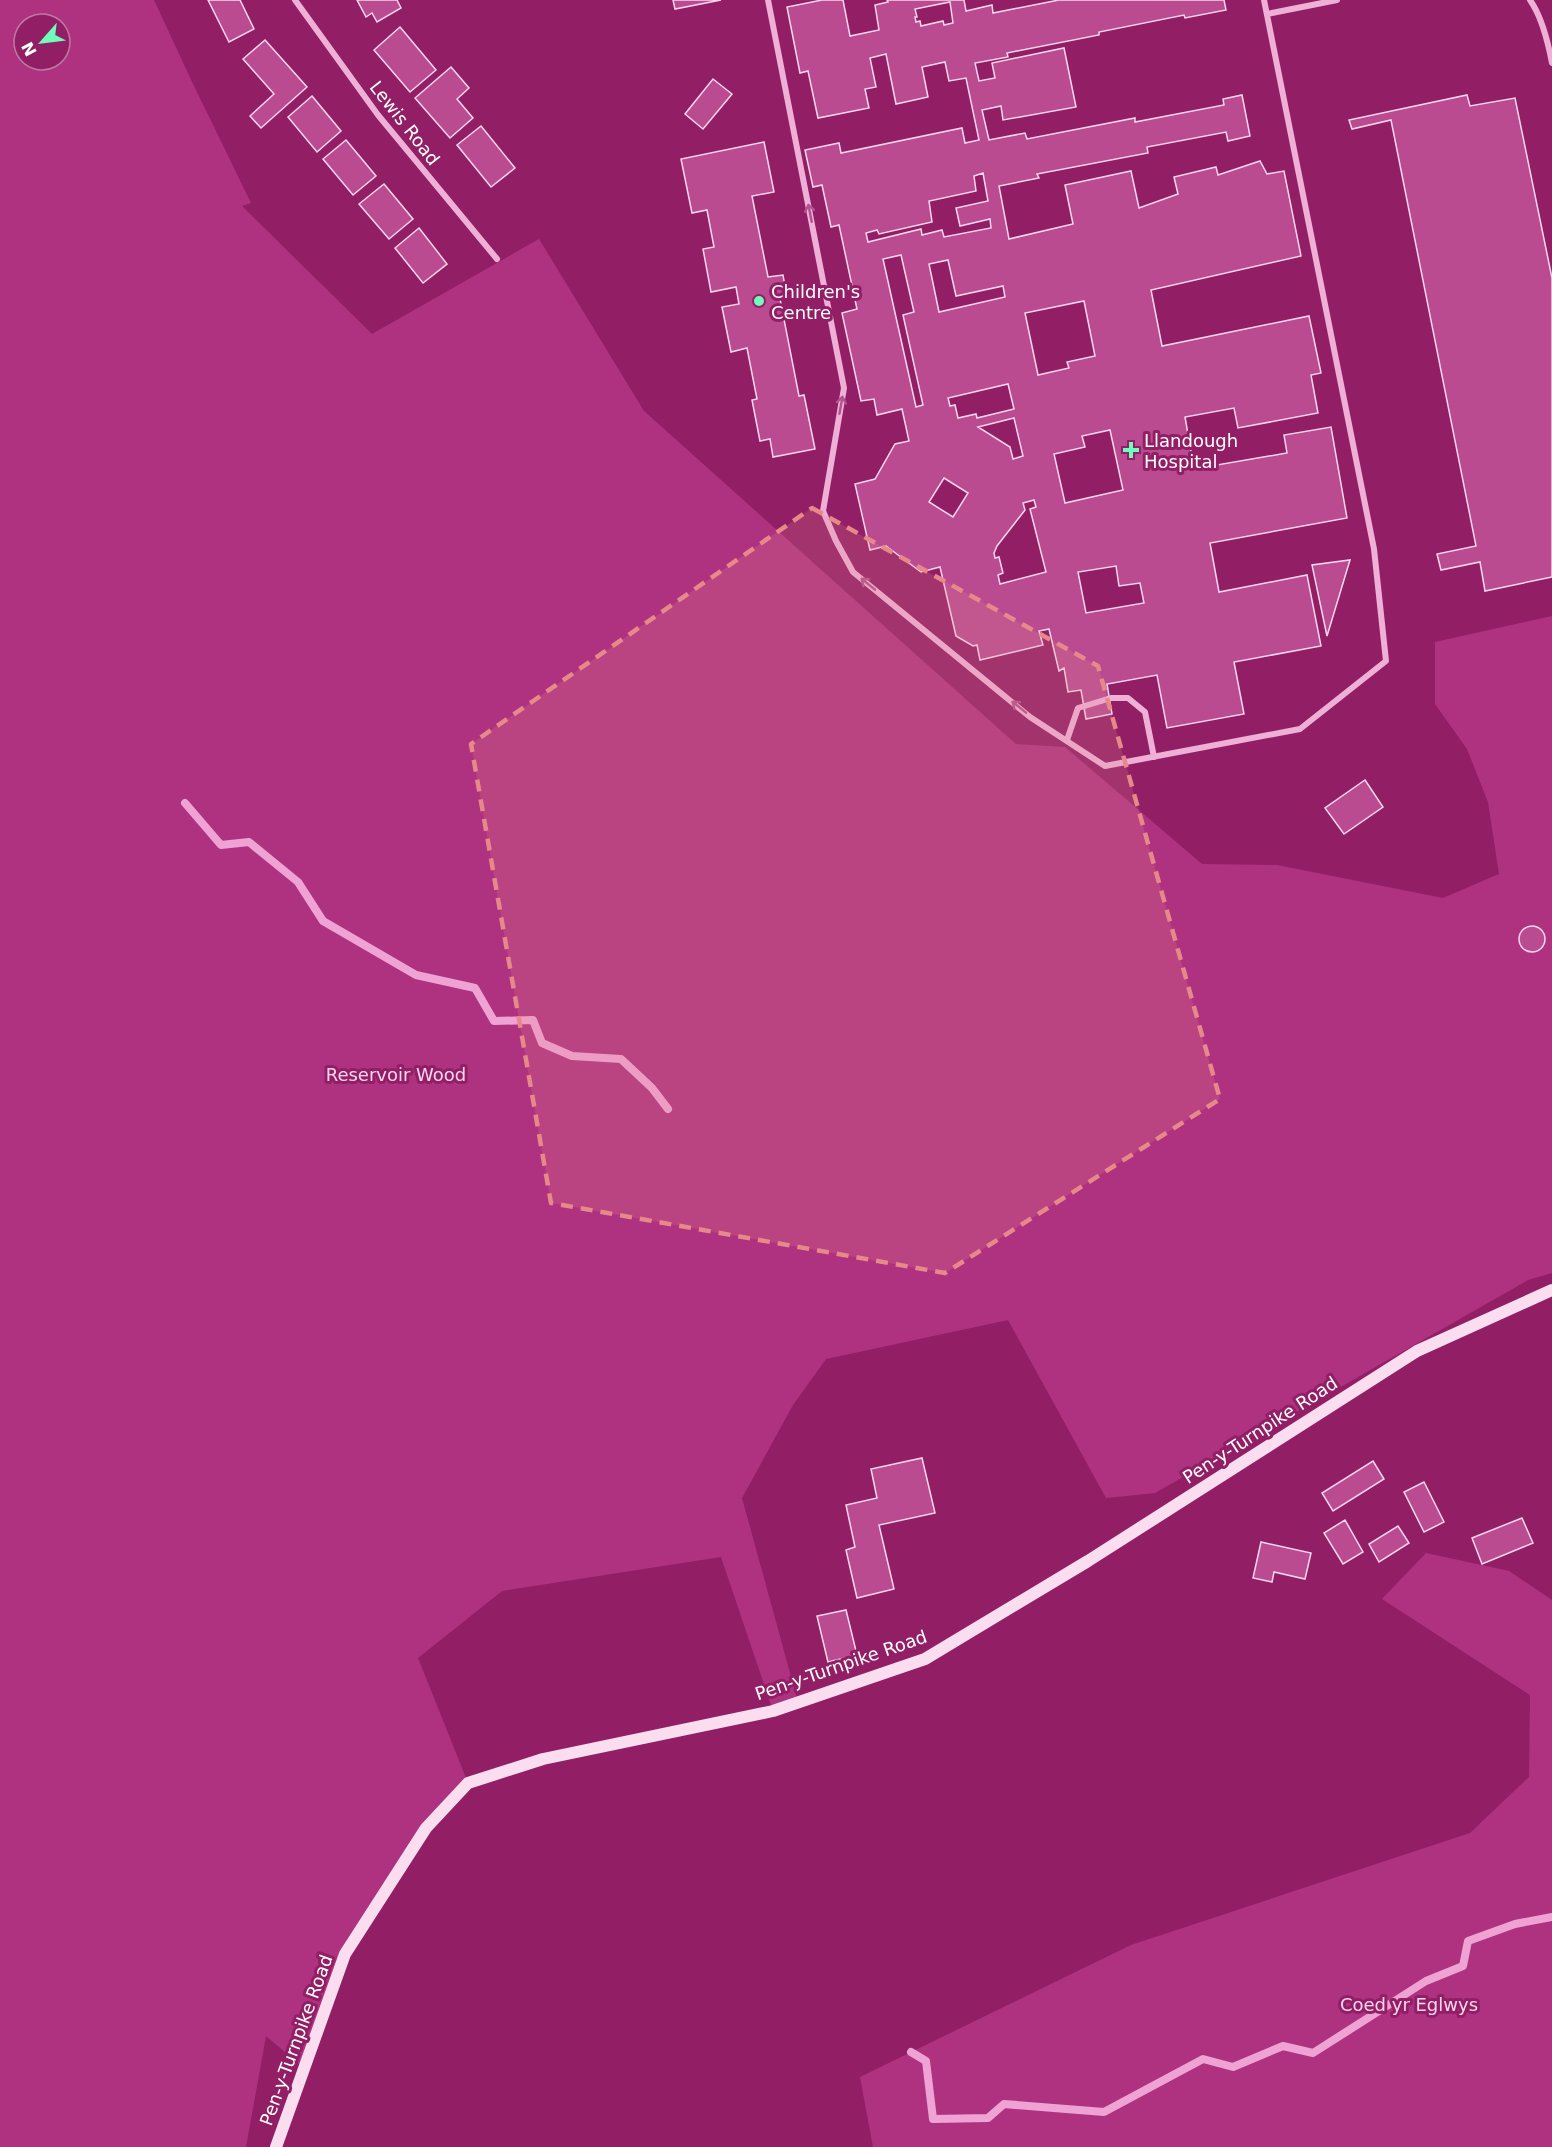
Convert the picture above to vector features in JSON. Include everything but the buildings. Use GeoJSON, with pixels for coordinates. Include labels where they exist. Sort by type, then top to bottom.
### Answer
{"type":"FeatureCollection","features":[{"type":"Feature","properties":{"kind":"street","name":"Lewis Road"},"geometry":{"type":"LineString","coordinates":[[296,0],[378,115],[497,259]]}},
{"type":"Feature","properties":{"kind":"street"},"geometry":{"type":"LineString","coordinates":[[768,0],[844,388],[823,511],[836,541],[853,572],[1030,717],[1105,766],[1300,729],[1386,661],[1374,549],[1264,0]]}},
{"type":"Feature","properties":{"kind":"street"},"geometry":{"type":"LineString","coordinates":[[1267,14],[1337,0]]}},
{"type":"Feature","properties":{"kind":"street"},"geometry":{"type":"LineString","coordinates":[[1530,0],[1542,27],[1552,63]]}},
{"type":"Feature","properties":{"kind":"street"},"geometry":{"type":"LineString","coordinates":[[1067,740],[1078,708],[1111,698],[1128,698],[1145,712],[1154,757]]}},
{"type":"Feature","properties":{"kind":"street","name":"Pen-y-Turnpike Road"},"geometry":{"type":"LineString","coordinates":[[276,2147],[345,1954],[426,1828],[468,1783],[543,1759],[773,1711],[925,1659],[1088,1561],[1417,1351],[1552,1290]]}},
{"type":"Feature","properties":{"kind":"highlighted area"},"geometry":{"type":"Polygon","coordinates":[[[812,508],[1098,666],[1220,1099],[945,1273],[551,1203],[471,744],[812,508]]]}},
{"type":"Feature","properties":{"kind":"green space","name":"Reservoir Wood"},"geometry":{"type":"Polygon","coordinates":[[[0,0],[154,0],[251,203],[242,206],[372,334],[539,239],[644,411],[1016,744],[1065,747],[1202,864],[1277,865],[1443,898],[1499,874],[1488,802],[1467,749],[1435,704],[1435,642],[1552,616],[1552,1273],[1528,1280],[1155,1493],[1106,1498],[1008,1320],[826,1359],[793,1405],[742,1498],[798,1702],[773,1711],[721,1557],[502,1591],[418,1658],[468,1783],[422,1830],[348,1953],[306,2070],[266,2036],[246,2147],[0,2147],[0,0]]]}},
{"type":"Feature","properties":{"kind":"green space","name":"Coed yr Eglwys"},"geometry":{"type":"Polygon","coordinates":[[[1426,1553],[1509,1571],[1552,1600],[1552,2147],[873,2147],[860,2077],[1131,1945],[1470,1833],[1529,1777],[1530,1695],[1382,1599],[1426,1553]]]}},
{"type":"Feature","properties":{"kind":"waterway"},"geometry":{"type":"LineString","coordinates":[[185,803],[221,845],[249,842],[298,882],[323,921],[416,975],[475,988],[494,1021],[533,1020],[542,1043],[572,1056],[621,1059],[652,1088],[668,1109]]}},
{"type":"Feature","properties":{"kind":"waterway"},"geometry":{"type":"LineString","coordinates":[[911,2052],[926,2061],[933,2119],[988,2118],[1004,2104],[1104,2112],[1203,2059],[1233,2067],[1283,2046],[1313,2053],[1426,1981],[1463,1966],[1468,1941],[1515,1924],[1552,1917]]}},
{"type":"Feature","properties":{"kind":"place","name":"Children's Centre"},"geometry":{"type":"Point","coordinates":[759,301]}},
{"type":"Feature","properties":{"kind":"place","name":"Llandough Hospital"},"geometry":{"type":"Point","coordinates":[1131,450]}}]}
